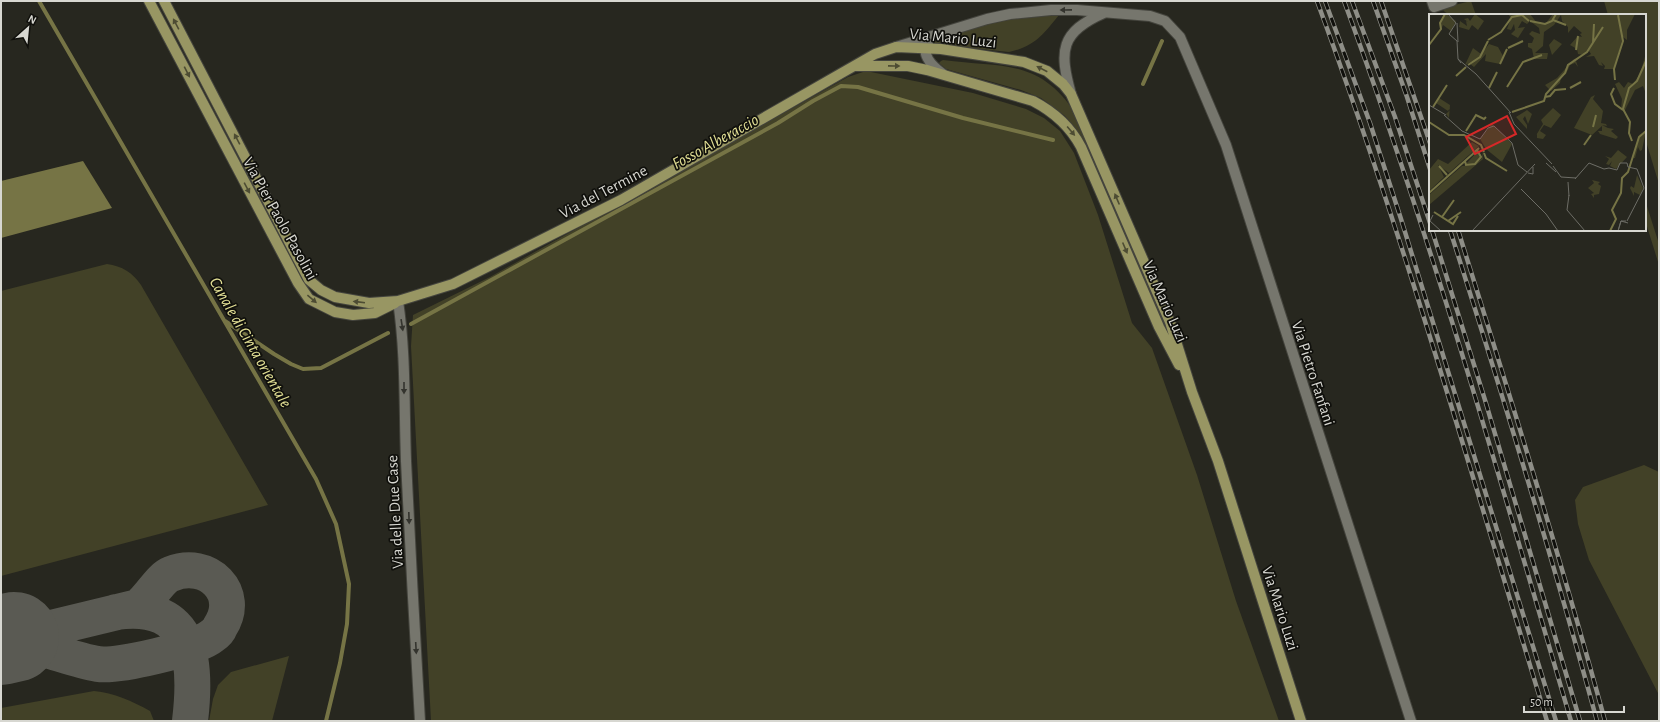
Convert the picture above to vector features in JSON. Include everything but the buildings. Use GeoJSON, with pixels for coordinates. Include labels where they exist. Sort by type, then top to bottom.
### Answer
{"type":"FeatureCollection","features":[{"type":"Feature","properties":{"kind":"main road","name":"Via Pier Paolo Pasolini"},"geometry":{"type":"LineString","coordinates":[[149,1],[298,283],[309,299],[334,312],[354,315],[375,313],[398,301]]}},
{"type":"Feature","properties":{"kind":"main road","name":"Via Pier Paolo Pasolini"},"geometry":{"type":"LineString","coordinates":[[164,1],[309,280],[322,290],[342,299],[369,303],[398,301]]}},
{"type":"Feature","properties":{"kind":"main road","name":"Via Mario Luzi"},"geometry":{"type":"LineString","coordinates":[[855,66],[875,54],[896,47],[925,48],[1024,62],[1047,71],[1063,84],[1071,94],[1170,322],[1192,392],[1218,461],[1301,721]]}},
{"type":"Feature","properties":{"kind":"main road","name":"Via del Termine"},"geometry":{"type":"LineString","coordinates":[[398,301],[453,284],[621,200],[855,66]]}},
{"type":"Feature","properties":{"kind":"main road","name":"Via Mario Luzi"},"geometry":{"type":"LineString","coordinates":[[855,66],[908,66],[945,75],[1033,101],[1051,112],[1072,132],[1081,147],[1159,327],[1192,392]]}},
{"type":"Feature","properties":{"kind":"street"},"geometry":{"type":"LineString","coordinates":[[1433,4],[1452,1]]}},
{"type":"Feature","properties":{"kind":"street"},"geometry":{"type":"LineString","coordinates":[[896,47],[987,19],[1010,14],[1069,10],[1104,13]]}},
{"type":"Feature","properties":{"kind":"street"},"geometry":{"type":"LineString","coordinates":[[1071,94],[1064,67],[1067,44],[1074,30],[1082,24],[1104,13]]}},
{"type":"Feature","properties":{"kind":"street","name":"Via Pietro Fanfani"},"geometry":{"type":"LineString","coordinates":[[1104,13],[1144,14],[1156,17],[1168,24],[1180,37],[1226,145],[1411,721]]}},
{"type":"Feature","properties":{"kind":"street"},"geometry":{"type":"LineString","coordinates":[[938,34],[930,38],[925,48],[928,61],[945,75]]}},
{"type":"Feature","properties":{"kind":"street","name":"Via delle Due Case"},"geometry":{"type":"LineString","coordinates":[[398,301],[403,333],[403,393],[420,721]]}},
{"type":"Feature","properties":{"kind":"shaded area"},"geometry":{"type":"Polygon","coordinates":[[[1471,1],[1476,14],[1448,14],[1442,8],[1471,1]]]}},
{"type":"Feature","properties":{"kind":"shaded area"},"geometry":{"type":"Polygon","coordinates":[[[1604,1],[1659,1],[1659,184],[1646,141],[1646,14],[1608,14],[1604,1]]]}},
{"type":"Feature","properties":{"kind":"shaded area"},"geometry":{"type":"Polygon","coordinates":[[[1048,14],[1060,14],[1044,33],[1033,43],[1009,52],[934,44],[932,41],[939,37],[998,21],[1048,14]]]}},
{"type":"Feature","properties":{"kind":"shaded area"},"geometry":{"type":"Polygon","coordinates":[[[943,60],[1018,69],[1033,74],[1048,83],[1062,96],[1076,114],[1167,325],[1164,326],[1076,129],[1065,116],[1041,98],[1021,90],[946,69],[939,63],[943,60]]]}},
{"type":"Feature","properties":{"kind":"shaded area"},"geometry":{"type":"Polygon","coordinates":[[[866,71],[973,93],[1026,109],[1044,118],[1060,131],[1074,153],[1098,215],[1132,323],[1152,348],[1197,475],[1236,601],[1279,721],[431,721],[411,346],[413,315],[490,277],[848,77],[866,71]]]}},
{"type":"Feature","properties":{"kind":"shaded area"},"geometry":{"type":"Polygon","coordinates":[[[83,161],[112,208],[1,238],[1,181],[83,161]]]}},
{"type":"Feature","properties":{"kind":"shaded area"},"geometry":{"type":"Polygon","coordinates":[[[1646,203],[1659,244],[1659,265],[1646,223],[1646,203]]]}},
{"type":"Feature","properties":{"kind":"shaded area"},"geometry":{"type":"Polygon","coordinates":[[[107,264],[118,266],[127,271],[141,285],[268,505],[1,576],[1,291],[107,264]]]}},
{"type":"Feature","properties":{"kind":"shaded area"},"geometry":{"type":"Polygon","coordinates":[[[1644,465],[1659,472],[1659,695],[1589,560],[1578,524],[1575,500],[1583,487],[1644,465]]]}},
{"type":"Feature","properties":{"kind":"shaded area"},"geometry":{"type":"Polygon","coordinates":[[[289,656],[272,721],[209,721],[213,699],[218,685],[231,672],[289,656]]]}},
{"type":"Feature","properties":{"kind":"shaded area"},"geometry":{"type":"Polygon","coordinates":[[[94,691],[123,698],[150,711],[154,721],[1,721],[1,708],[94,691]]]}},
{"type":"Feature","properties":{"kind":"waterway","name":"Canale di Cinta orientale"},"geometry":{"type":"LineString","coordinates":[[39,1],[316,479],[336,524],[349,584],[347,624],[340,663],[326,721]]}},
{"type":"Feature","properties":{"kind":"waterway","name":"Fosso Alberaccio"},"geometry":{"type":"LineString","coordinates":[[1143,84],[1162,41]]}},
{"type":"Feature","properties":{"kind":"waterway","name":"Fosso Alberaccio"},"geometry":{"type":"LineString","coordinates":[[411,324],[778,123],[813,101],[841,86],[858,87],[963,118],[1053,140]]}},
{"type":"Feature","properties":{"kind":"waterway","name":"Fosso Alberaccio"},"geometry":{"type":"LineString","coordinates":[[225,321],[274,354],[303,369],[321,368],[388,333]]}},
{"type":"Feature","properties":{"kind":"taxiway"},"geometry":{"type":"LineString","coordinates":[[1,644],[25,643],[98,664],[122,663],[139,660],[190,646],[212,636],[219,629],[226,614],[227,602],[224,591],[218,582],[209,575],[197,571],[185,571],[167,576],[138,607],[14,637]]}},
{"type":"Feature","properties":{"kind":"taxiway"},"geometry":{"type":"LineString","coordinates":[[116,612],[142,611],[161,616],[176,626],[185,641],[190,658],[192,678],[190,721]]}},
{"type":"Feature","properties":{"kind":"runway"},"geometry":{"type":"LineString","coordinates":[[1,640],[14,637]]}},
{"type":"Feature","properties":{"kind":"railway"},"geometry":{"type":"LineString","coordinates":[[1317,1],[1379,179],[1437,359],[1547,721]]}},
{"type":"Feature","properties":{"kind":"railway"},"geometry":{"type":"LineString","coordinates":[[1325,1],[1370,123],[1401,219],[1556,721]]}},
{"type":"Feature","properties":{"kind":"railway"},"geometry":{"type":"LineString","coordinates":[[1344,1],[1406,179],[1464,359],[1571,721]]}},
{"type":"Feature","properties":{"kind":"railway"},"geometry":{"type":"LineString","coordinates":[[1352,1],[1395,117],[1429,220]]}},
{"type":"Feature","properties":{"kind":"railway"},"geometry":{"type":"LineString","coordinates":[[1373,1],[1407,97],[1429,166]]}},
{"type":"Feature","properties":{"kind":"railway"},"geometry":{"type":"LineString","coordinates":[[1381,1],[1429,140]]}},
{"type":"Feature","properties":{"kind":"railway"},"geometry":{"type":"LineString","coordinates":[[1432,231],[1485,400],[1580,721]]}},
{"type":"Feature","properties":{"kind":"railway"},"geometry":{"type":"LineString","coordinates":[[1450,231],[1526,475],[1597,721]]}},
{"type":"Feature","properties":{"kind":"railway"},"geometry":{"type":"LineString","coordinates":[[1458,231],[1552,536],[1605,721]]}}]}
